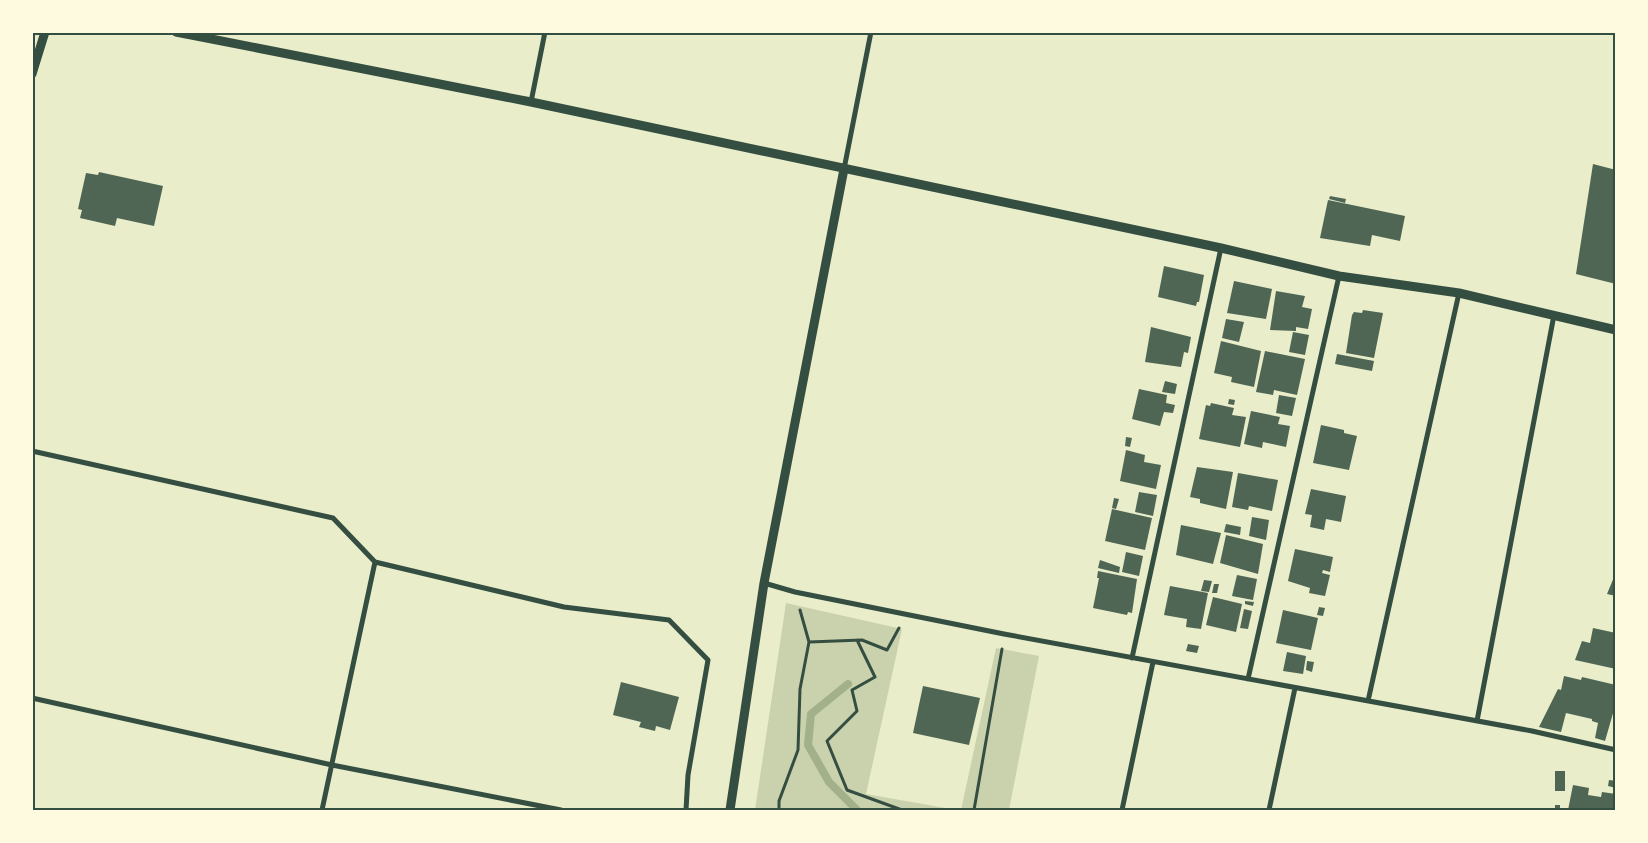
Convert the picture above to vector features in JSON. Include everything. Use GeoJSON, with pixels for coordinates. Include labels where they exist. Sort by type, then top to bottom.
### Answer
{"type":"FeatureCollection","features":[{"type":"Feature","properties":{"kind":"street"},"geometry":{"type":"LineString","coordinates":[[32,74],[45,32]]}},
{"type":"Feature","properties":{"kind":"street"},"geometry":{"type":"LineString","coordinates":[[176,32],[531,102],[1221,248],[1339,276],[1459,292],[1616,330]]}},
{"type":"Feature","properties":{"kind":"street"},"geometry":{"type":"LineString","coordinates":[[531,102],[545,32]]}},
{"type":"Feature","properties":{"kind":"street"},"geometry":{"type":"LineString","coordinates":[[730,810],[764,583],[871,32]]}},
{"type":"Feature","properties":{"kind":"street"},"geometry":{"type":"LineString","coordinates":[[1132,658],[1221,248]]}},
{"type":"Feature","properties":{"kind":"street"},"geometry":{"type":"LineString","coordinates":[[1248,679],[1339,276]]}},
{"type":"Feature","properties":{"kind":"street"},"geometry":{"type":"LineString","coordinates":[[1368,701],[1459,292]]}},
{"type":"Feature","properties":{"kind":"street"},"geometry":{"type":"LineString","coordinates":[[1477,721],[1554,315]]}},
{"type":"Feature","properties":{"kind":"street"},"geometry":{"type":"LineString","coordinates":[[32,451],[333,518],[375,562],[564,607],[669,620],[708,660],[688,775],[686,810]]}},
{"type":"Feature","properties":{"kind":"street"},"geometry":{"type":"LineString","coordinates":[[322,810],[375,562]]}},
{"type":"Feature","properties":{"kind":"street"},"geometry":{"type":"LineString","coordinates":[[764,583],[795,592],[1004,634],[1477,721],[1616,750]]}},
{"type":"Feature","properties":{"kind":"street"},"geometry":{"type":"LineString","coordinates":[[1122,810],[1153,662]]}},
{"type":"Feature","properties":{"kind":"street"},"geometry":{"type":"LineString","coordinates":[[1269,810],[1295,688]]}},
{"type":"Feature","properties":{"kind":"street"},"geometry":{"type":"LineString","coordinates":[[32,698],[332,764],[561,810]]}},
{"type":"Feature","properties":{"kind":"path"},"geometry":{"type":"LineString","coordinates":[[779,810],[779,801],[798,750],[800,689],[809,642],[795,592]]}},
{"type":"Feature","properties":{"kind":"path"},"geometry":{"type":"LineString","coordinates":[[809,642],[862,640],[887,650],[907,614]]}},
{"type":"Feature","properties":{"kind":"path"},"geometry":{"type":"LineString","coordinates":[[974,810],[1004,634]]}},
{"type":"Feature","properties":{"kind":"path"},"geometry":{"type":"LineString","coordinates":[[856,640],[875,677],[852,690],[857,711],[827,741],[847,790],[902,810]]}},
{"type":"Feature","properties":{"kind":"green space"},"geometry":{"type":"Polygon","coordinates":[[[786,603],[902,629],[866,794],[957,810],[755,810],[786,603]]]}},
{"type":"Feature","properties":{"kind":"green space"},"geometry":{"type":"Polygon","coordinates":[[[996,648],[1039,656],[1009,810],[961,810],[996,648]]]}},
{"type":"Feature","properties":{"kind":"building"},"geometry":{"type":"Polygon","coordinates":[[[1593,164],[1616,170],[1616,284],[1576,274],[1593,164]]]}},
{"type":"Feature","properties":{"kind":"building"},"geometry":{"type":"Polygon","coordinates":[[[99,172],[163,186],[154,226],[117,218],[115,226],[80,218],[82,210],[78,209],[86,173],[98,175],[99,172]]]}},
{"type":"Feature","properties":{"kind":"building"},"geometry":{"type":"Polygon","coordinates":[[[1330,196],[1346,199],[1345,203],[1329,199],[1330,196]]]}},
{"type":"Feature","properties":{"kind":"building"},"geometry":{"type":"Polygon","coordinates":[[[1328,200],[1405,216],[1400,241],[1372,235],[1370,246],[1320,238],[1328,200]]]}},
{"type":"Feature","properties":{"kind":"building"},"geometry":{"type":"Polygon","coordinates":[[[1164,266],[1204,275],[1199,302],[1197,302],[1196,306],[1158,297],[1164,266]]]}},
{"type":"Feature","properties":{"kind":"building"},"geometry":{"type":"Polygon","coordinates":[[[1234,281],[1272,289],[1266,319],[1227,313],[1234,281]]]}},
{"type":"Feature","properties":{"kind":"building"},"geometry":{"type":"Polygon","coordinates":[[[1276,291],[1305,296],[1302,307],[1312,309],[1308,329],[1296,327],[1296,331],[1270,330],[1276,291]]]}},
{"type":"Feature","properties":{"kind":"building"},"geometry":{"type":"Polygon","coordinates":[[[1363,310],[1383,313],[1374,358],[1346,353],[1352,315],[1354,312],[1362,313],[1363,310]]]}},
{"type":"Feature","properties":{"kind":"building"},"geometry":{"type":"Polygon","coordinates":[[[1226,319],[1244,322],[1239,342],[1222,338],[1226,319]]]}},
{"type":"Feature","properties":{"kind":"building"},"geometry":{"type":"Polygon","coordinates":[[[1151,327],[1191,337],[1188,353],[1184,352],[1181,367],[1145,362],[1151,327]]]}},
{"type":"Feature","properties":{"kind":"building"},"geometry":{"type":"Polygon","coordinates":[[[1293,332],[1309,335],[1305,355],[1289,352],[1293,332]]]}},
{"type":"Feature","properties":{"kind":"building"},"geometry":{"type":"Polygon","coordinates":[[[1221,341],[1261,351],[1254,387],[1231,382],[1232,377],[1214,373],[1221,341]]]}},
{"type":"Feature","properties":{"kind":"building"},"geometry":{"type":"Polygon","coordinates":[[[1265,351],[1305,359],[1297,395],[1274,390],[1273,395],[1256,392],[1265,351]]]}},
{"type":"Feature","properties":{"kind":"building"},"geometry":{"type":"Polygon","coordinates":[[[1337,354],[1374,361],[1372,371],[1335,364],[1337,354]]]}},
{"type":"Feature","properties":{"kind":"building"},"geometry":{"type":"Polygon","coordinates":[[[1165,381],[1177,384],[1175,394],[1162,392],[1165,381]]]}},
{"type":"Feature","properties":{"kind":"building"},"geometry":{"type":"Polygon","coordinates":[[[1139,389],[1167,395],[1166,403],[1175,405],[1173,413],[1164,412],[1160,426],[1132,419],[1139,389]]]}},
{"type":"Feature","properties":{"kind":"building"},"geometry":{"type":"Polygon","coordinates":[[[1279,395],[1296,398],[1292,416],[1276,413],[1279,395]]]}},
{"type":"Feature","properties":{"kind":"building"},"geometry":{"type":"Polygon","coordinates":[[[1229,399],[1235,400],[1234,405],[1228,404],[1229,399]]]}},
{"type":"Feature","properties":{"kind":"building"},"geometry":{"type":"Polygon","coordinates":[[[1211,403],[1234,408],[1232,415],[1246,417],[1240,447],[1199,439],[1206,405],[1210,406],[1211,403]]]}},
{"type":"Feature","properties":{"kind":"building"},"geometry":{"type":"Polygon","coordinates":[[[1251,411],[1280,417],[1278,424],[1290,426],[1286,447],[1263,442],[1262,448],[1244,444],[1251,411]]]}},
{"type":"Feature","properties":{"kind":"building"},"geometry":{"type":"Polygon","coordinates":[[[1321,425],[1344,430],[1344,433],[1357,436],[1349,470],[1313,463],[1321,425]]]}},
{"type":"Feature","properties":{"kind":"building"},"geometry":{"type":"Polygon","coordinates":[[[1126,437],[1132,438],[1130,447],[1125,446],[1126,437]]]}},
{"type":"Feature","properties":{"kind":"building"},"geometry":{"type":"Polygon","coordinates":[[[1126,450],[1145,455],[1144,462],[1161,465],[1156,489],[1120,481],[1126,450]]]}},
{"type":"Feature","properties":{"kind":"building"},"geometry":{"type":"Polygon","coordinates":[[[1197,467],[1233,472],[1226,509],[1200,503],[1200,499],[1190,497],[1197,467]]]}},
{"type":"Feature","properties":{"kind":"building"},"geometry":{"type":"Polygon","coordinates":[[[1238,473],[1278,480],[1272,511],[1249,506],[1248,510],[1232,507],[1238,473]]]}},
{"type":"Feature","properties":{"kind":"building"},"geometry":{"type":"Polygon","coordinates":[[[1311,489],[1346,496],[1341,522],[1326,519],[1324,530],[1310,527],[1312,515],[1305,514],[1311,489]]]}},
{"type":"Feature","properties":{"kind":"building"},"geometry":{"type":"Polygon","coordinates":[[[1139,492],[1157,495],[1153,516],[1135,512],[1139,492]]]}},
{"type":"Feature","properties":{"kind":"building"},"geometry":{"type":"Polygon","coordinates":[[[1114,498],[1119,499],[1116,509],[1112,508],[1114,498]]]}},
{"type":"Feature","properties":{"kind":"building"},"geometry":{"type":"Polygon","coordinates":[[[1112,509],[1152,518],[1145,550],[1105,541],[1112,509]]]}},
{"type":"Feature","properties":{"kind":"building"},"geometry":{"type":"Polygon","coordinates":[[[1252,517],[1269,520],[1266,540],[1249,536],[1252,517]]]}},
{"type":"Feature","properties":{"kind":"building"},"geometry":{"type":"Polygon","coordinates":[[[1226,524],[1241,527],[1240,535],[1224,532],[1226,524]]]}},
{"type":"Feature","properties":{"kind":"building"},"geometry":{"type":"Polygon","coordinates":[[[1181,525],[1221,533],[1213,564],[1176,555],[1181,525]]]}},
{"type":"Feature","properties":{"kind":"building"},"geometry":{"type":"Polygon","coordinates":[[[1226,535],[1263,544],[1258,574],[1220,563],[1226,535]]]}},
{"type":"Feature","properties":{"kind":"building"},"geometry":{"type":"Polygon","coordinates":[[[1295,549],[1333,557],[1330,572],[1323,570],[1322,573],[1330,575],[1325,596],[1309,593],[1310,588],[1288,581],[1295,549]]]}},
{"type":"Feature","properties":{"kind":"building"},"geometry":{"type":"Polygon","coordinates":[[[1126,552],[1143,556],[1139,576],[1122,572],[1126,552]]]}},
{"type":"Feature","properties":{"kind":"building"},"geometry":{"type":"Polygon","coordinates":[[[1100,560],[1120,567],[1119,573],[1098,568],[1100,560]]]}},
{"type":"Feature","properties":{"kind":"building"},"geometry":{"type":"Polygon","coordinates":[[[1098,571],[1137,579],[1132,613],[1128,612],[1127,615],[1093,608],[1099,578],[1097,578],[1098,571]]]}},
{"type":"Feature","properties":{"kind":"building"},"geometry":{"type":"Polygon","coordinates":[[[1237,575],[1257,579],[1253,600],[1232,596],[1237,575]]]}},
{"type":"Feature","properties":{"kind":"building"},"geometry":{"type":"Polygon","coordinates":[[[1616,576],[1616,596],[1607,594],[1614,577],[1616,576]]]}},
{"type":"Feature","properties":{"kind":"building"},"geometry":{"type":"Polygon","coordinates":[[[1204,580],[1212,581],[1209,592],[1201,591],[1204,580]]]}},
{"type":"Feature","properties":{"kind":"building"},"geometry":{"type":"Polygon","coordinates":[[[1214,584],[1219,584],[1217,593],[1212,593],[1214,584]]]}},
{"type":"Feature","properties":{"kind":"building"},"geometry":{"type":"Polygon","coordinates":[[[1170,586],[1208,593],[1201,629],[1186,627],[1187,619],[1164,615],[1170,586]]]}},
{"type":"Feature","properties":{"kind":"building"},"geometry":{"type":"Polygon","coordinates":[[[1213,597],[1242,604],[1236,632],[1206,625],[1213,597]]]}},
{"type":"Feature","properties":{"kind":"building"},"geometry":{"type":"Polygon","coordinates":[[[1245,601],[1254,602],[1253,606],[1245,604],[1245,601]]]}},
{"type":"Feature","properties":{"kind":"building"},"geometry":{"type":"Polygon","coordinates":[[[1319,607],[1325,608],[1323,616],[1317,615],[1319,607]]]}},
{"type":"Feature","properties":{"kind":"building"},"geometry":{"type":"Polygon","coordinates":[[[1244,609],[1252,611],[1248,629],[1240,628],[1244,609]]]}},
{"type":"Feature","properties":{"kind":"building"},"geometry":{"type":"Polygon","coordinates":[[[1283,610],[1318,618],[1311,650],[1276,643],[1283,610]]]}},
{"type":"Feature","properties":{"kind":"building"},"geometry":{"type":"Polygon","coordinates":[[[1593,628],[1616,633],[1616,669],[1575,660],[1582,641],[1590,643],[1593,628]]]}},
{"type":"Feature","properties":{"kind":"building"},"geometry":{"type":"Polygon","coordinates":[[[1188,644],[1199,646],[1197,653],[1186,651],[1188,644]]]}},
{"type":"Feature","properties":{"kind":"building"},"geometry":{"type":"Polygon","coordinates":[[[1287,652],[1306,656],[1303,674],[1283,671],[1287,652]]]}},
{"type":"Feature","properties":{"kind":"building"},"geometry":{"type":"Polygon","coordinates":[[[1307,661],[1314,662],[1312,672],[1306,670],[1307,661]]]}},
{"type":"Feature","properties":{"kind":"building"},"geometry":{"type":"Polygon","coordinates":[[[1564,676],[1581,680],[1582,677],[1616,685],[1616,703],[1605,741],[1595,738],[1598,723],[1592,721],[1592,719],[1566,713],[1561,732],[1539,727],[1558,689],[1561,690],[1564,676]]]}},
{"type":"Feature","properties":{"kind":"building"},"geometry":{"type":"Polygon","coordinates":[[[621,682],[679,697],[670,730],[656,726],[655,731],[639,727],[641,722],[613,715],[621,682]]]}},
{"type":"Feature","properties":{"kind":"building"},"geometry":{"type":"Polygon","coordinates":[[[923,686],[980,698],[969,745],[913,733],[923,686]]]}},
{"type":"Feature","properties":{"kind":"building"},"geometry":{"type":"Polygon","coordinates":[[[1555,771],[1565,771],[1565,791],[1555,791],[1555,771]]]}},
{"type":"Feature","properties":{"kind":"building"},"geometry":{"type":"Polygon","coordinates":[[[1609,780],[1616,781],[1616,788],[1608,786],[1609,780]]]}},
{"type":"Feature","properties":{"kind":"building"},"geometry":{"type":"Polygon","coordinates":[[[1573,785],[1589,788],[1588,795],[1601,797],[1602,792],[1616,794],[1616,810],[1568,810],[1573,785]]]}},
{"type":"Feature","properties":{"kind":"building"},"geometry":{"type":"Polygon","coordinates":[[[1555,805],[1560,805],[1560,810],[1555,810],[1555,805]]]}},
{"type":"Feature","properties":{"kind":"waterway"},"geometry":{"type":"LineString","coordinates":[[848,684],[811,714],[808,745],[829,782],[857,810]]}}]}
